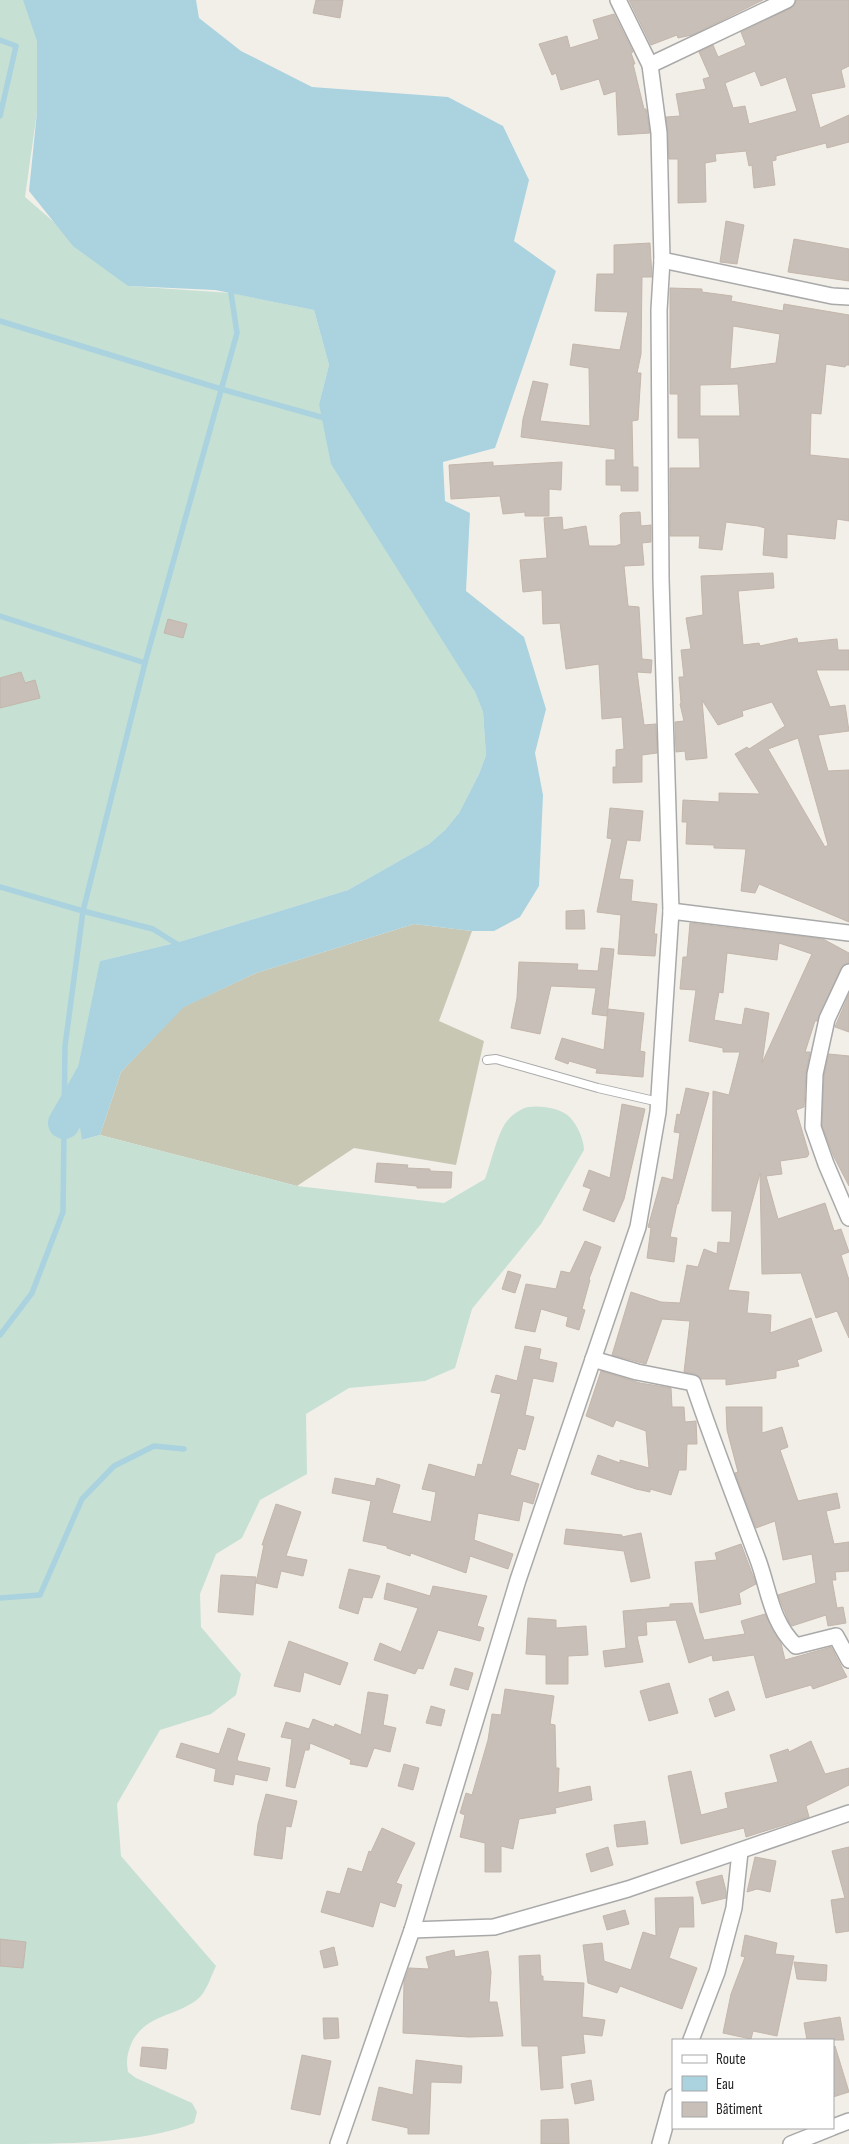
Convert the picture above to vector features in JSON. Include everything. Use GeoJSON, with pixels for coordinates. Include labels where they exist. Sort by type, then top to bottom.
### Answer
{"type":"FeatureCollection","features":[{"type":"Feature","properties":{"kind":"street"},"geometry":{"type":"LineString","coordinates":[[338,2144],[412,1930],[518,1580],[638,1227],[659,1102],[672,911],[661,579],[659,310],[662,260],[659,133],[650,65],[618,0]]}},
{"type":"Feature","properties":{"kind":"street"},"geometry":{"type":"LineString","coordinates":[[650,65],[787,0]]}},
{"type":"Feature","properties":{"kind":"street"},"geometry":{"type":"LineString","coordinates":[[662,260],[832,296],[849,297]]}},
{"type":"Feature","properties":{"kind":"street"},"geometry":{"type":"LineString","coordinates":[[672,911],[849,932]]}},
{"type":"Feature","properties":{"kind":"street"},"geometry":{"type":"LineString","coordinates":[[849,972],[826,1019],[815,1074],[813,1126],[826,1164],[849,1218]]}},
{"type":"Feature","properties":{"kind":"street"},"geometry":{"type":"LineString","coordinates":[[594,1359],[637,1372],[693,1383],[726,1480],[784,1635],[796,1646],[836,1636],[849,1660]]}},
{"type":"Feature","properties":{"kind":"street"},"geometry":{"type":"LineString","coordinates":[[412,1930],[494,1927],[628,1889],[849,1814]]}},
{"type":"Feature","properties":{"kind":"street"},"geometry":{"type":"LineString","coordinates":[[691,2039],[717,1972],[734,1908],[740,1852]]}},
{"type":"Feature","properties":{"kind":"street"},"geometry":{"type":"LineString","coordinates":[[660,2144],[672,2101]]}},
{"type":"Feature","properties":{"kind":"street"},"geometry":{"type":"LineString","coordinates":[[834,2126],[849,2121]]}},
{"type":"Feature","properties":{"kind":"street"},"geometry":{"type":"LineString","coordinates":[[791,2144],[827,2129]]}},
{"type":"Feature","properties":{"kind":"lane"},"geometry":{"type":"LineString","coordinates":[[486,1060],[496,1059],[598,1088],[659,1102]]}},
{"type":"Feature","properties":{"kind":"shaded area"},"geometry":{"type":"Polygon","coordinates":[[[0,0],[30,0],[43,35],[37,112],[25,197],[128,286],[231,293],[314,310],[329,365],[319,404],[475,692],[483,712],[486,755],[479,774],[459,813],[445,830],[429,844],[348,890],[179,942],[100,961],[83,1140],[100,1135],[297,1186],[444,1203],[485,1179],[503,1127],[511,1116],[523,1109],[533,1106],[543,1107],[566,1114],[579,1130],[584,1150],[541,1224],[472,1309],[455,1368],[425,1381],[349,1388],[306,1414],[307,1474],[260,1500],[242,1538],[216,1554],[200,1594],[201,1627],[241,1674],[236,1695],[211,1714],[160,1730],[117,1804],[121,1856],[216,1966],[207,1987],[200,1997],[182,2008],[154,2020],[146,2026],[132,2042],[127,2057],[128,2072],[136,2078],[192,2103],[197,2112],[194,2123],[173,2130],[125,2139],[48,2144],[0,2144],[0,0]]]}},
{"type":"Feature","properties":{"kind":"shaded area"},"geometry":{"type":"Polygon","coordinates":[[[414,924],[472,931],[439,1021],[484,1041],[456,1165],[354,1148],[297,1186],[100,1135],[121,1072],[183,1007],[256,973],[414,924]]]}},
{"type":"Feature","properties":{"kind":"water"},"geometry":{"type":"Polygon","coordinates":[[[23,0],[196,0],[199,18],[241,51],[312,87],[448,97],[503,126],[529,180],[514,241],[556,271],[495,448],[443,462],[445,501],[470,513],[466,591],[524,637],[546,709],[535,753],[543,795],[539,886],[520,917],[494,931],[472,931],[414,924],[256,973],[184,1007],[121,1072],[100,1135],[82,1140],[74,1087],[100,961],[179,942],[348,890],[429,844],[445,830],[459,813],[479,774],[486,755],[483,712],[475,692],[331,464],[319,404],[329,365],[314,310],[215,290],[128,286],[73,246],[29,191],[37,112],[37,41],[23,0]]]}},
{"type":"Feature","properties":{"kind":"building"},"geometry":{"type":"Polygon","coordinates":[[[316,0],[343,0],[340,18],[313,13],[316,0]]]}},
{"type":"Feature","properties":{"kind":"building"},"geometry":{"type":"Polygon","coordinates":[[[629,0],[763,0],[692,35],[678,38],[677,35],[651,45],[629,0]]]}},
{"type":"Feature","properties":{"kind":"building"},"geometry":{"type":"Polygon","coordinates":[[[797,0],[849,0],[849,66],[841,70],[845,87],[811,94],[820,128],[849,115],[849,142],[827,148],[826,143],[776,156],[776,160],[772,161],[775,185],[754,188],[752,165],[749,166],[746,151],[715,154],[716,161],[705,163],[706,202],[678,203],[678,159],[669,159],[666,117],[680,116],[676,94],[706,89],[703,79],[710,77],[699,52],[713,45],[718,57],[746,45],[741,32],[791,8],[797,0]],[[755,71],[725,83],[733,108],[745,106],[749,124],[797,111],[786,77],[761,86],[755,71]]]}},
{"type":"Feature","properties":{"kind":"building"},"geometry":{"type":"Polygon","coordinates":[[[614,14],[633,52],[631,53],[635,64],[633,64],[644,109],[646,109],[650,133],[618,135],[616,91],[604,95],[599,79],[561,90],[556,73],[552,75],[539,44],[567,36],[570,48],[599,39],[593,20],[614,14]]]}},
{"type":"Feature","properties":{"kind":"building"},"geometry":{"type":"Polygon","coordinates":[[[726,221],[744,225],[737,264],[720,262],[726,221]]]}},
{"type":"Feature","properties":{"kind":"building"},"geometry":{"type":"Polygon","coordinates":[[[794,239],[849,249],[849,281],[788,272],[794,239]]]}},
{"type":"Feature","properties":{"kind":"building"},"geometry":{"type":"Polygon","coordinates":[[[650,243],[652,277],[642,277],[641,354],[637,373],[641,373],[638,420],[632,421],[633,467],[638,467],[638,491],[621,491],[621,485],[606,485],[606,460],[615,460],[615,449],[521,437],[523,419],[533,381],[548,384],[540,421],[590,426],[589,368],[570,365],[573,344],[620,350],[628,312],[595,311],[597,274],[614,274],[614,245],[650,243]]]}},
{"type":"Feature","properties":{"kind":"building"},"geometry":{"type":"Polygon","coordinates":[[[670,288],[702,289],[702,292],[732,296],[731,301],[783,311],[784,304],[849,315],[849,365],[845,367],[826,364],[821,414],[811,413],[810,455],[849,459],[849,521],[837,519],[835,539],[787,534],[787,558],[763,555],[765,528],[758,526],[726,522],[722,550],[699,548],[700,536],[670,536],[670,468],[700,468],[699,438],[678,438],[678,394],[670,394],[670,288]],[[733,326],[730,369],[776,363],[780,334],[733,326]],[[738,384],[700,385],[700,416],[740,416],[738,384]]]}},
{"type":"Feature","properties":{"kind":"building"},"geometry":{"type":"Polygon","coordinates":[[[493,462],[493,466],[562,462],[561,490],[549,489],[549,516],[525,516],[525,512],[503,514],[500,496],[451,499],[449,465],[493,462]]]}},
{"type":"Feature","properties":{"kind":"building"},"geometry":{"type":"Polygon","coordinates":[[[640,512],[641,526],[651,525],[651,542],[642,543],[644,565],[624,566],[628,606],[639,607],[642,659],[652,660],[651,673],[637,672],[644,725],[656,724],[657,753],[642,755],[642,782],[613,783],[613,767],[616,767],[616,750],[624,749],[622,717],[602,719],[599,664],[566,669],[560,623],[543,624],[542,590],[523,592],[520,560],[547,558],[544,518],[562,517],[563,530],[586,526],[589,546],[616,546],[621,544],[620,515],[622,513],[640,512]]]}},
{"type":"Feature","properties":{"kind":"building"},"geometry":{"type":"Polygon","coordinates":[[[773,573],[774,588],[738,591],[743,645],[759,643],[760,646],[797,638],[798,643],[837,639],[838,650],[849,650],[849,670],[816,670],[830,707],[845,705],[849,731],[818,735],[828,771],[849,770],[849,922],[759,884],[755,893],[741,891],[746,849],[714,848],[714,845],[686,844],[687,822],[682,822],[683,800],[719,802],[719,793],[760,794],[735,754],[747,747],[749,749],[785,726],[772,702],[742,711],[743,716],[718,725],[702,700],[707,758],[686,760],[685,751],[676,752],[675,722],[684,721],[680,704],[679,677],[684,677],[681,650],[691,649],[686,618],[703,615],[701,576],[773,573]],[[798,738],[768,749],[825,847],[828,845],[798,738]]]}},
{"type":"Feature","properties":{"kind":"building"},"geometry":{"type":"Polygon","coordinates":[[[168,619],[187,624],[183,638],[164,633],[168,619]]]}},
{"type":"Feature","properties":{"kind":"building"},"geometry":{"type":"Polygon","coordinates":[[[21,672],[25,683],[35,680],[40,698],[0,708],[0,678],[21,672]]]}},
{"type":"Feature","properties":{"kind":"building"},"geometry":{"type":"Polygon","coordinates":[[[610,808],[643,811],[640,841],[627,840],[619,879],[633,880],[631,901],[657,904],[654,934],[657,934],[655,956],[618,954],[621,915],[597,912],[612,839],[607,838],[610,808]]]}},
{"type":"Feature","properties":{"kind":"building"},"geometry":{"type":"Polygon","coordinates":[[[584,910],[585,929],[566,929],[566,911],[584,910]]]}},
{"type":"Feature","properties":{"kind":"building"},"geometry":{"type":"Polygon","coordinates":[[[690,923],[823,939],[849,953],[849,963],[841,968],[817,1021],[815,1021],[805,1052],[810,1052],[806,1073],[804,1107],[796,1110],[809,1154],[807,1157],[780,1161],[782,1174],[766,1176],[778,1219],[825,1203],[834,1231],[841,1229],[849,1252],[841,1255],[849,1280],[849,1338],[837,1311],[816,1318],[801,1273],[762,1274],[760,1173],[728,1290],[749,1292],[747,1313],[771,1315],[770,1333],[811,1318],[822,1351],[797,1360],[799,1366],[776,1371],[776,1378],[726,1385],[726,1379],[701,1379],[695,1374],[684,1372],[690,1321],[662,1319],[646,1364],[612,1355],[631,1292],[661,1302],[680,1303],[687,1265],[698,1267],[704,1249],[717,1254],[718,1242],[730,1243],[732,1211],[712,1211],[713,1091],[729,1095],[740,1052],[723,1052],[723,1048],[689,1041],[696,990],[680,989],[683,957],[687,957],[690,923]],[[779,943],[777,960],[727,953],[723,993],[719,992],[714,1020],[742,1025],[745,1008],[769,1013],[762,1063],[812,954],[779,943]]]}},
{"type":"Feature","properties":{"kind":"building"},"geometry":{"type":"Polygon","coordinates":[[[601,948],[614,949],[607,1016],[592,1014],[596,988],[551,986],[540,1034],[511,1028],[517,998],[519,962],[578,964],[577,970],[598,971],[601,948]]]}},
{"type":"Feature","properties":{"kind":"building"},"geometry":{"type":"Polygon","coordinates":[[[849,994],[849,1032],[835,1027],[849,994]]]}},
{"type":"Feature","properties":{"kind":"building"},"geometry":{"type":"Polygon","coordinates":[[[608,1009],[644,1013],[640,1051],[645,1052],[643,1077],[596,1073],[597,1069],[569,1061],[568,1064],[555,1059],[562,1038],[604,1050],[608,1009]]]}},
{"type":"Feature","properties":{"kind":"building"},"geometry":{"type":"Polygon","coordinates":[[[829,1054],[849,1056],[849,1186],[834,1157],[822,1126],[824,1075],[829,1054]]]}},
{"type":"Feature","properties":{"kind":"building"},"geometry":{"type":"Polygon","coordinates":[[[686,1088],[709,1093],[677,1204],[670,1237],[677,1238],[674,1262],[647,1258],[651,1228],[648,1227],[662,1177],[673,1180],[680,1133],[674,1132],[677,1114],[680,1115],[686,1088]]]}},
{"type":"Feature","properties":{"kind":"building"},"geometry":{"type":"Polygon","coordinates":[[[622,1104],[645,1109],[624,1199],[614,1222],[583,1210],[591,1189],[583,1186],[589,1170],[610,1178],[622,1104]]]}},
{"type":"Feature","properties":{"kind":"building"},"geometry":{"type":"Polygon","coordinates":[[[377,1163],[408,1165],[407,1168],[452,1172],[451,1188],[417,1188],[417,1186],[375,1182],[377,1163]]]}},
{"type":"Feature","properties":{"kind":"building"},"geometry":{"type":"Polygon","coordinates":[[[585,1241],[601,1247],[589,1279],[582,1309],[585,1310],[579,1330],[566,1326],[568,1317],[541,1309],[535,1332],[515,1328],[526,1284],[556,1289],[561,1271],[570,1273],[585,1241]]]}},
{"type":"Feature","properties":{"kind":"building"},"geometry":{"type":"Polygon","coordinates":[[[508,1271],[521,1275],[515,1293],[502,1289],[508,1271]]]}},
{"type":"Feature","properties":{"kind":"building"},"geometry":{"type":"Polygon","coordinates":[[[525,1346],[541,1349],[539,1359],[557,1363],[553,1382],[533,1378],[525,1415],[534,1417],[525,1450],[518,1448],[510,1475],[539,1484],[533,1504],[523,1501],[519,1521],[478,1513],[474,1540],[513,1554],[508,1569],[470,1556],[466,1573],[411,1553],[410,1556],[387,1548],[387,1546],[363,1541],[371,1501],[332,1493],[335,1478],[375,1486],[377,1478],[400,1485],[392,1513],[431,1522],[436,1492],[422,1489],[429,1464],[475,1477],[478,1464],[482,1465],[501,1394],[491,1392],[496,1375],[517,1381],[525,1346]]]}},
{"type":"Feature","properties":{"kind":"building"},"geometry":{"type":"Polygon","coordinates":[[[601,1371],[640,1383],[671,1388],[672,1407],[684,1407],[685,1422],[696,1421],[697,1444],[687,1444],[686,1470],[679,1470],[671,1495],[650,1489],[650,1492],[636,1489],[591,1474],[598,1455],[620,1463],[620,1460],[649,1468],[646,1431],[616,1420],[613,1427],[586,1416],[601,1371]]]}},
{"type":"Feature","properties":{"kind":"building"},"geometry":{"type":"Polygon","coordinates":[[[726,1407],[762,1407],[762,1433],[782,1427],[788,1447],[780,1450],[798,1501],[837,1493],[840,1508],[826,1511],[834,1544],[849,1542],[849,1571],[835,1572],[836,1580],[832,1580],[837,1608],[843,1607],[846,1623],[828,1626],[826,1615],[792,1626],[789,1622],[778,1595],[816,1583],[812,1554],[783,1560],[775,1521],[756,1528],[735,1473],[738,1472],[727,1430],[726,1407]]]}},
{"type":"Feature","properties":{"kind":"building"},"geometry":{"type":"Polygon","coordinates":[[[276,1504],[301,1512],[286,1556],[307,1560],[303,1576],[281,1571],[277,1588],[256,1583],[264,1545],[262,1545],[276,1504]]]}},
{"type":"Feature","properties":{"kind":"building"},"geometry":{"type":"Polygon","coordinates":[[[566,1529],[622,1535],[622,1537],[641,1533],[650,1578],[631,1582],[624,1551],[564,1544],[566,1529]]]}},
{"type":"Feature","properties":{"kind":"building"},"geometry":{"type":"Polygon","coordinates":[[[741,1544],[756,1584],[739,1593],[741,1604],[700,1613],[695,1562],[717,1560],[715,1553],[741,1544]]]}},
{"type":"Feature","properties":{"kind":"building"},"geometry":{"type":"Polygon","coordinates":[[[349,1569],[380,1576],[372,1598],[363,1597],[358,1614],[339,1608],[349,1569]]]}},
{"type":"Feature","properties":{"kind":"building"},"geometry":{"type":"Polygon","coordinates":[[[221,1575],[256,1577],[253,1615],[218,1612],[221,1575]]]}},
{"type":"Feature","properties":{"kind":"building"},"geometry":{"type":"Polygon","coordinates":[[[387,1583],[430,1596],[433,1586],[487,1596],[477,1626],[484,1628],[480,1641],[438,1630],[423,1669],[418,1668],[415,1674],[374,1660],[380,1643],[401,1652],[418,1608],[384,1599],[387,1583]]]}},
{"type":"Feature","properties":{"kind":"building"},"geometry":{"type":"Polygon","coordinates":[[[692,1603],[704,1640],[745,1634],[741,1621],[765,1614],[781,1643],[785,1660],[831,1647],[847,1677],[813,1689],[811,1685],[766,1698],[754,1655],[713,1661],[712,1655],[689,1663],[676,1620],[646,1622],[647,1635],[637,1636],[643,1662],[605,1667],[603,1651],[626,1648],[623,1611],[670,1607],[670,1604],[692,1603]]]}},
{"type":"Feature","properties":{"kind":"building"},"geometry":{"type":"Polygon","coordinates":[[[528,1618],[556,1620],[556,1628],[586,1626],[588,1655],[568,1656],[568,1684],[546,1684],[546,1655],[526,1654],[528,1618]]]}},
{"type":"Feature","properties":{"kind":"building"},"geometry":{"type":"Polygon","coordinates":[[[289,1641],[348,1663],[340,1685],[304,1672],[300,1692],[274,1686],[289,1641]]]}},
{"type":"Feature","properties":{"kind":"building"},"geometry":{"type":"Polygon","coordinates":[[[455,1668],[473,1673],[468,1690],[450,1685],[455,1668]]]}},
{"type":"Feature","properties":{"kind":"building"},"geometry":{"type":"Polygon","coordinates":[[[669,1683],[678,1713],[649,1721],[640,1691],[669,1683]]]}},
{"type":"Feature","properties":{"kind":"building"},"geometry":{"type":"Polygon","coordinates":[[[505,1689],[554,1696],[550,1724],[555,1725],[556,1768],[559,1768],[558,1793],[590,1786],[592,1800],[555,1808],[556,1813],[519,1819],[513,1849],[501,1846],[501,1872],[485,1872],[485,1843],[460,1837],[465,1815],[460,1813],[466,1793],[472,1795],[488,1740],[492,1714],[501,1715],[505,1689]]]}},
{"type":"Feature","properties":{"kind":"building"},"geometry":{"type":"Polygon","coordinates":[[[728,1691],[735,1710],[715,1717],[709,1699],[728,1691]]]}},
{"type":"Feature","properties":{"kind":"building"},"geometry":{"type":"Polygon","coordinates":[[[368,1692],[388,1695],[383,1725],[396,1728],[390,1752],[374,1748],[367,1767],[350,1764],[351,1760],[310,1743],[309,1750],[305,1750],[295,1788],[286,1786],[292,1739],[281,1737],[286,1722],[309,1729],[313,1719],[334,1727],[335,1724],[361,1735],[368,1692]]]}},
{"type":"Feature","properties":{"kind":"building"},"geometry":{"type":"Polygon","coordinates":[[[431,1706],[445,1710],[441,1726],[426,1723],[431,1706]]]}},
{"type":"Feature","properties":{"kind":"building"},"geometry":{"type":"Polygon","coordinates":[[[228,1728],[245,1734],[238,1761],[270,1768],[267,1781],[235,1774],[233,1785],[214,1781],[216,1769],[176,1757],[181,1743],[219,1754],[228,1728]]]}},
{"type":"Feature","properties":{"kind":"building"},"geometry":{"type":"Polygon","coordinates":[[[811,1741],[825,1774],[849,1768],[849,1785],[806,1806],[809,1817],[746,1837],[744,1828],[681,1844],[668,1776],[691,1771],[701,1815],[728,1808],[725,1793],[778,1782],[770,1755],[788,1749],[789,1752],[811,1741]]]}},
{"type":"Feature","properties":{"kind":"building"},"geometry":{"type":"Polygon","coordinates":[[[404,1764],[419,1768],[413,1790],[398,1786],[404,1764]]]}},
{"type":"Feature","properties":{"kind":"building"},"geometry":{"type":"Polygon","coordinates":[[[266,1794],[297,1801],[291,1827],[286,1826],[282,1859],[254,1855],[258,1824],[266,1794]]]}},
{"type":"Feature","properties":{"kind":"building"},"geometry":{"type":"Polygon","coordinates":[[[645,1821],[648,1844],[617,1847],[614,1825],[645,1821]]]}},
{"type":"Feature","properties":{"kind":"building"},"geometry":{"type":"Polygon","coordinates":[[[382,1828],[415,1843],[396,1883],[402,1885],[395,1907],[380,1902],[373,1927],[321,1912],[327,1891],[340,1894],[348,1868],[362,1872],[369,1851],[371,1852],[382,1828]]]}},
{"type":"Feature","properties":{"kind":"building"},"geometry":{"type":"Polygon","coordinates":[[[608,1847],[613,1865],[591,1872],[586,1854],[608,1847]]]}},
{"type":"Feature","properties":{"kind":"building"},"geometry":{"type":"Polygon","coordinates":[[[849,1847],[849,1931],[836,1933],[831,1900],[845,1898],[832,1851],[849,1847]]]}},
{"type":"Feature","properties":{"kind":"building"},"geometry":{"type":"Polygon","coordinates":[[[755,1857],[776,1861],[770,1892],[757,1889],[747,1892],[755,1857]]]}},
{"type":"Feature","properties":{"kind":"building"},"geometry":{"type":"Polygon","coordinates":[[[722,1875],[726,1898],[702,1904],[696,1882],[722,1875]]]}},
{"type":"Feature","properties":{"kind":"building"},"geometry":{"type":"Polygon","coordinates":[[[693,1897],[694,1927],[679,1927],[669,1958],[697,1968],[682,2009],[620,1986],[617,1993],[588,1983],[583,1945],[602,1943],[604,1961],[631,1970],[643,1932],[656,1936],[655,1898],[693,1897]]]}},
{"type":"Feature","properties":{"kind":"building"},"geometry":{"type":"Polygon","coordinates":[[[625,1910],[629,1924],[607,1930],[603,1916],[625,1910]]]}},
{"type":"Feature","properties":{"kind":"building"},"geometry":{"type":"Polygon","coordinates":[[[745,1935],[777,1943],[775,1954],[794,1956],[777,2036],[753,2031],[751,2039],[723,2033],[731,1994],[745,1957],[741,1956],[745,1935]]]}},
{"type":"Feature","properties":{"kind":"building"},"geometry":{"type":"Polygon","coordinates":[[[0,1939],[26,1942],[23,1968],[0,1966],[0,1939]]]}},
{"type":"Feature","properties":{"kind":"building"},"geometry":{"type":"Polygon","coordinates":[[[334,1947],[338,1965],[324,1968],[320,1951],[334,1947]]]}},
{"type":"Feature","properties":{"kind":"building"},"geometry":{"type":"Polygon","coordinates":[[[454,1950],[455,1957],[488,1951],[491,1972],[489,2002],[497,2002],[503,2036],[469,2037],[403,2033],[404,1982],[409,1968],[429,1969],[426,1957],[454,1950]]]}},
{"type":"Feature","properties":{"kind":"building"},"geometry":{"type":"Polygon","coordinates":[[[540,1955],[543,1981],[584,1983],[582,2017],[605,2020],[602,2036],[583,2034],[585,2053],[561,2056],[563,2088],[541,2090],[538,2046],[522,2046],[519,1956],[540,1955]]]}},
{"type":"Feature","properties":{"kind":"building"},"geometry":{"type":"Polygon","coordinates":[[[794,1962],[827,1965],[826,1981],[797,1979],[794,1962]]]}},
{"type":"Feature","properties":{"kind":"building"},"geometry":{"type":"Polygon","coordinates":[[[840,2017],[844,2040],[807,2039],[804,2023],[840,2017]]]}},
{"type":"Feature","properties":{"kind":"building"},"geometry":{"type":"Polygon","coordinates":[[[323,2018],[338,2018],[339,2038],[324,2039],[323,2018]]]}},
{"type":"Feature","properties":{"kind":"building"},"geometry":{"type":"Polygon","coordinates":[[[834,2046],[849,2092],[834,2097],[834,2046]]]}},
{"type":"Feature","properties":{"kind":"building"},"geometry":{"type":"Polygon","coordinates":[[[142,2047],[168,2049],[166,2069],[140,2066],[142,2047]]]}},
{"type":"Feature","properties":{"kind":"building"},"geometry":{"type":"Polygon","coordinates":[[[302,2055],[331,2061],[320,2115],[291,2109],[302,2055]]]}},
{"type":"Feature","properties":{"kind":"building"},"geometry":{"type":"Polygon","coordinates":[[[416,2060],[462,2066],[461,2083],[431,2082],[429,2134],[408,2134],[408,2128],[372,2120],[379,2087],[413,2095],[416,2060]]]}},
{"type":"Feature","properties":{"kind":"building"},"geometry":{"type":"Polygon","coordinates":[[[591,2080],[594,2100],[575,2104],[571,2084],[591,2080]]]}},
{"type":"Feature","properties":{"kind":"building"},"geometry":{"type":"Polygon","coordinates":[[[568,2119],[569,2144],[541,2144],[541,2120],[568,2119]]]}},
{"type":"Feature","properties":{"kind":"waterway"},"geometry":{"type":"LineString","coordinates":[[0,40],[16,46],[0,116]]}},
{"type":"Feature","properties":{"kind":"waterway"},"geometry":{"type":"LineString","coordinates":[[0,616],[145,663],[237,333],[231,293]]}},
{"type":"Feature","properties":{"kind":"waterway"},"geometry":{"type":"LineString","coordinates":[[0,321],[221,389],[328,419]]}},
{"type":"Feature","properties":{"kind":"waterway"},"geometry":{"type":"LineString","coordinates":[[0,1335],[32,1293],[63,1212],[65,1046],[83,911],[145,663]]}},
{"type":"Feature","properties":{"kind":"waterway"},"geometry":{"type":"LineString","coordinates":[[0,887],[153,929],[180,946]]}},
{"type":"Feature","properties":{"kind":"waterway"},"geometry":{"type":"LineString","coordinates":[[64,1123],[98,1064]]}},
{"type":"Feature","properties":{"kind":"waterway"},"geometry":{"type":"LineString","coordinates":[[0,1598],[40,1595],[82,1499],[114,1466],[154,1446],[184,1449]]}}]}
